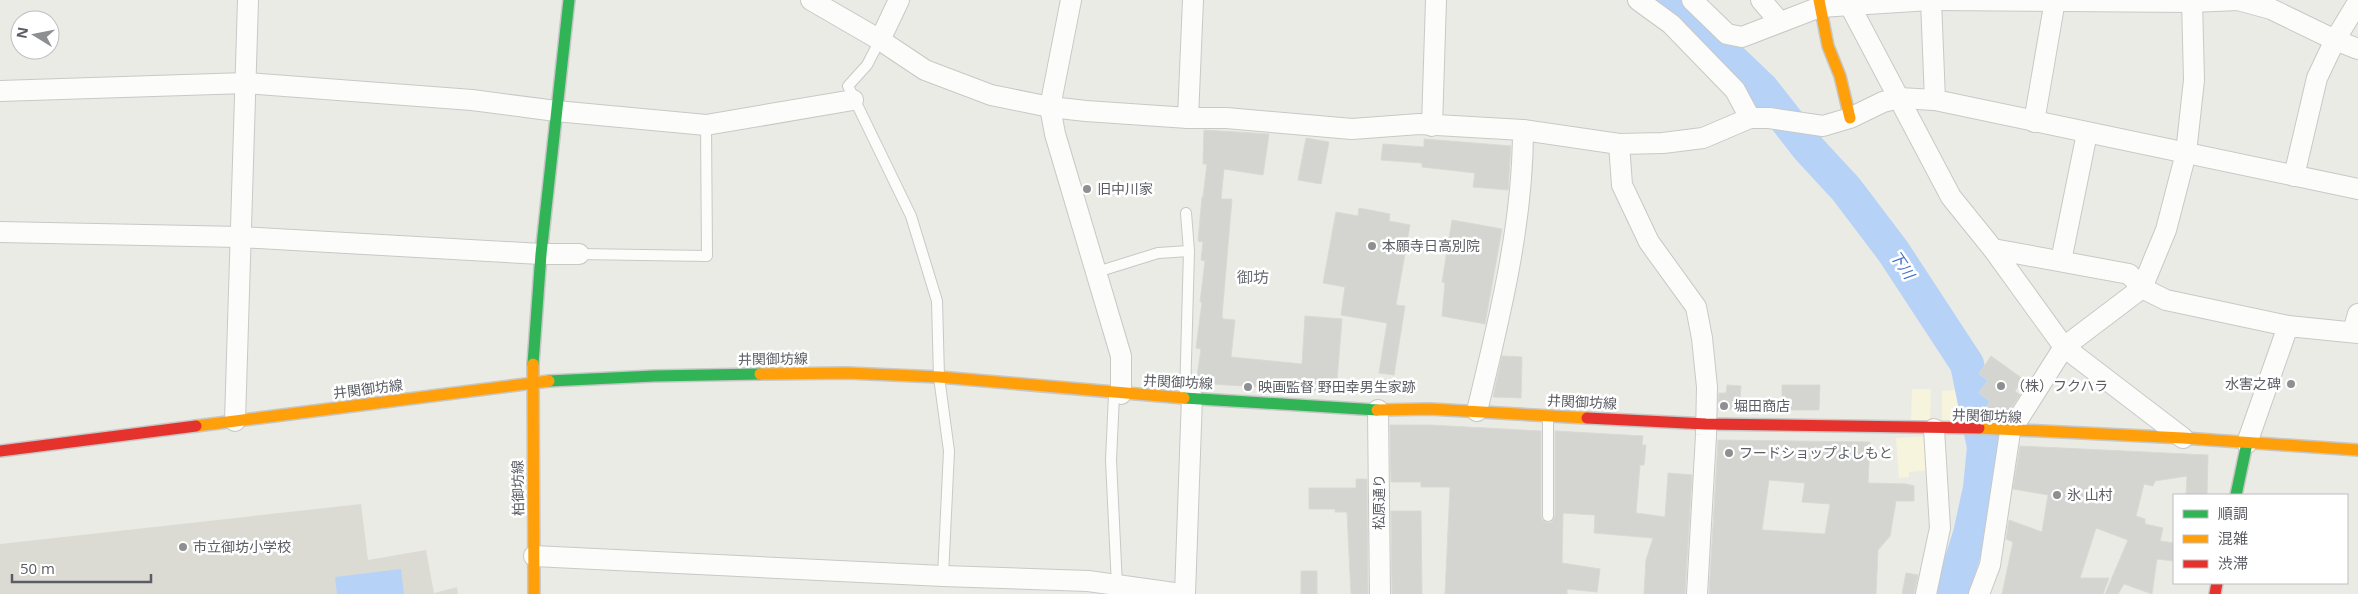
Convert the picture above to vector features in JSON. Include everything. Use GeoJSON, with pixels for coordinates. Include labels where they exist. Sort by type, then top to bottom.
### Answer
{"type":"FeatureCollection","features":[{"type":"Feature","properties":{"kind":"main road","name":"柏御坊線"},"geometry":{"type":"LineString","coordinates":[[534,594],[532,382],[540,254],[569,0]]}},
{"type":"Feature","properties":{"kind":"main road"},"geometry":{"type":"LineString","coordinates":[[1820,4],[1828,46],[1840,76],[1850,118]]}},
{"type":"Feature","properties":{"kind":"main road","name":"井関御坊線"},"geometry":{"type":"LineString","coordinates":[[0,451],[532,382],[654,376],[847,373],[939,377],[1117,394],[1378,410],[1430,409],[1477,411],[1706,424],[1934,429],[1970,428],[2000,431],[2183,438],[2358,450]]}},
{"type":"Feature","properties":{"kind":"main road"},"geometry":{"type":"LineString","coordinates":[[2236,494],[2248,443]]}},
{"type":"Feature","properties":{"kind":"street"},"geometry":{"type":"LineString","coordinates":[[235,421],[248,0]]}},
{"type":"Feature","properties":{"kind":"street"},"geometry":{"type":"LineString","coordinates":[[811,0],[880,40],[925,70],[991,95],[1050,107],[1188,118],[1226,118],[1352,129],[1419,124],[1523,130],[1619,144],[1663,143],[1704,138],[1759,118],[1823,126],[1850,118],[1882,102],[1899,98],[1936,100],[2358,189]]}},
{"type":"Feature","properties":{"kind":"street"},"geometry":{"type":"LineString","coordinates":[[880,40],[899,0]]}},
{"type":"Feature","properties":{"kind":"street"},"geometry":{"type":"LineString","coordinates":[[1071,0],[1050,107],[1055,134],[1121,356],[1117,394]]}},
{"type":"Feature","properties":{"kind":"street"},"geometry":{"type":"LineString","coordinates":[[1188,118],[1193,0]]}},
{"type":"Feature","properties":{"kind":"street"},"geometry":{"type":"LineString","coordinates":[[1432,126],[1436,0]]}},
{"type":"Feature","properties":{"kind":"street"},"geometry":{"type":"LineString","coordinates":[[1638,0],[1671,24],[1759,118]]}},
{"type":"Feature","properties":{"kind":"street"},"geometry":{"type":"LineString","coordinates":[[1692,0],[1727,34],[1742,36],[1820,4],[1931,0],[1936,100]]}},
{"type":"Feature","properties":{"kind":"street"},"geometry":{"type":"LineString","coordinates":[[1761,0],[1779,21]]}},
{"type":"Feature","properties":{"kind":"street"},"geometry":{"type":"LineString","coordinates":[[1936,0],[2238,0],[2271,4],[2335,40],[2358,49]]}},
{"type":"Feature","properties":{"kind":"street"},"geometry":{"type":"LineString","coordinates":[[2034,122],[2055,1]]}},
{"type":"Feature","properties":{"kind":"street"},"geometry":{"type":"LineString","coordinates":[[1979,594],[1990,565],[2000,431],[2064,347],[2142,288],[2166,230],[2186,153],[2194,80],[2192,1]]}},
{"type":"Feature","properties":{"kind":"street"},"geometry":{"type":"LineString","coordinates":[[2294,176],[2317,78],[2335,40],[2358,2]]}},
{"type":"Feature","properties":{"kind":"street"},"geometry":{"type":"LineString","coordinates":[[1849,4],[1951,196],[1993,249],[2064,347],[2183,438]]}},
{"type":"Feature","properties":{"kind":"street"},"geometry":{"type":"LineString","coordinates":[[0,91],[246,83],[472,100],[556,111],[706,125],[853,100]]}},
{"type":"Feature","properties":{"kind":"street"},"geometry":{"type":"LineString","coordinates":[[1477,411],[1499,320],[1514,234],[1523,156],[1523,130]]}},
{"type":"Feature","properties":{"kind":"street"},"geometry":{"type":"LineString","coordinates":[[2061,261],[2087,133]]}},
{"type":"Feature","properties":{"kind":"street"},"geometry":{"type":"LineString","coordinates":[[1619,144],[1622,186],[1649,242],[1696,308],[1702,338],[1707,387],[1702,529],[1697,594]]}},
{"type":"Feature","properties":{"kind":"street"},"geometry":{"type":"LineString","coordinates":[[0,232],[240,237],[540,254],[579,254]]}},
{"type":"Feature","properties":{"kind":"street"},"geometry":{"type":"LineString","coordinates":[[1993,249],[2129,274],[2142,288],[2166,300],[2288,326],[2356,326]]}},
{"type":"Feature","properties":{"kind":"street"},"geometry":{"type":"LineString","coordinates":[[2248,443],[2288,326]]}},
{"type":"Feature","properties":{"kind":"street"},"geometry":{"type":"LineString","coordinates":[[534,556],[942,585],[1088,581],[1183,594],[1189,397]]}},
{"type":"Feature","properties":{"kind":"street","name":"松原通り"},"geometry":{"type":"LineString","coordinates":[[1378,410],[1380,594]]}},
{"type":"Feature","properties":{"kind":"street"},"geometry":{"type":"LineString","coordinates":[[1926,594],[1940,528],[1934,429]]}},
{"type":"Feature","properties":{"kind":"lane"},"geometry":{"type":"LineString","coordinates":[[880,40],[866,65],[848,86],[853,100],[890,169],[911,216],[937,301],[939,377],[949,452],[942,585]]}},
{"type":"Feature","properties":{"kind":"lane"},"geometry":{"type":"LineString","coordinates":[[579,254],[706,256],[706,125]]}},
{"type":"Feature","properties":{"kind":"lane"},"geometry":{"type":"LineString","coordinates":[[1186,213],[1189,251],[1189,397]]}},
{"type":"Feature","properties":{"kind":"lane"},"geometry":{"type":"LineString","coordinates":[[1097,272],[1158,253],[1189,251]]}},
{"type":"Feature","properties":{"kind":"lane"},"geometry":{"type":"LineString","coordinates":[[1117,394],[1111,460],[1117,586]]}},
{"type":"Feature","properties":{"kind":"lane"},"geometry":{"type":"LineString","coordinates":[[1548,415],[1548,516]]}},
{"type":"Feature","properties":{"kind":"shaded area"},"geometry":{"type":"Polygon","coordinates":[[[1912,389],[1931,389],[1930,420],[1911,420],[1912,389]]]}},
{"type":"Feature","properties":{"kind":"shaded area"},"geometry":{"type":"Polygon","coordinates":[[[1962,389],[1969,423],[1942,422],[1942,391],[1962,389]]]}},
{"type":"Feature","properties":{"kind":"shaded area"},"geometry":{"type":"Polygon","coordinates":[[[1928,436],[1931,470],[1909,472],[1909,477],[1899,478],[1896,438],[1928,436]]]}},
{"type":"Feature","properties":{"kind":"shaded area","name":"市立御坊小学校"},"geometry":{"type":"Polygon","coordinates":[[[361,504],[368,560],[426,550],[434,593],[457,587],[458,594],[0,594],[0,544],[361,504]]]}},
{"type":"Feature","properties":{"kind":"water"},"geometry":{"type":"Polygon","coordinates":[[[401,569],[404,594],[337,594],[335,577],[401,569]]]}},
{"type":"Feature","properties":{"kind":"building"},"geometry":{"type":"Polygon","coordinates":[[[1204,130],[1269,134],[1263,175],[1224,169],[1221,199],[1232,199],[1222,316],[1223,319],[1235,320],[1231,357],[1302,364],[1305,316],[1342,319],[1336,392],[1196,383],[1201,349],[1196,348],[1205,261],[1201,260],[1203,242],[1198,241],[1207,164],[1203,164],[1204,130]]]}},
{"type":"Feature","properties":{"kind":"building"},"geometry":{"type":"Polygon","coordinates":[[[1306,138],[1329,142],[1321,184],[1298,180],[1306,138]]]}},
{"type":"Feature","properties":{"kind":"building"},"geometry":{"type":"Polygon","coordinates":[[[1424,139],[1511,146],[1508,190],[1473,187],[1475,173],[1422,167],[1422,163],[1381,160],[1383,144],[1424,147],[1424,139]]]}},
{"type":"Feature","properties":{"kind":"building"},"geometry":{"type":"Polygon","coordinates":[[[1359,208],[1390,214],[1389,221],[1410,225],[1396,305],[1405,306],[1394,375],[1379,373],[1387,323],[1341,315],[1345,287],[1323,283],[1336,212],[1358,216],[1359,208]]]}},
{"type":"Feature","properties":{"kind":"building"},"geometry":{"type":"Polygon","coordinates":[[[1452,220],[1502,229],[1485,324],[1442,316],[1445,283],[1442,282],[1452,220]]]}},
{"type":"Feature","properties":{"kind":"building"},"geometry":{"type":"Polygon","coordinates":[[[1502,356],[1522,357],[1521,398],[1493,397],[1502,356]]]}},
{"type":"Feature","properties":{"kind":"building","name":"（株）フクハラ"},"geometry":{"type":"Polygon","coordinates":[[[1991,356],[2023,379],[2015,391],[2020,395],[2007,414],[1984,411],[1990,401],[1979,393],[1988,380],[1979,374],[1991,356]]]}},
{"type":"Feature","properties":{"kind":"building"},"geometry":{"type":"Polygon","coordinates":[[[1727,385],[1741,386],[1739,409],[1718,409],[1719,393],[1726,393],[1727,385]]]}},
{"type":"Feature","properties":{"kind":"building"},"geometry":{"type":"Polygon","coordinates":[[[1782,385],[1820,385],[1819,410],[1782,410],[1782,385]]]}},
{"type":"Feature","properties":{"kind":"building"},"geometry":{"type":"Polygon","coordinates":[[[1390,425],[1430,425],[1541,431],[1541,516],[1542,520],[1548,523],[1552,522],[1555,516],[1555,431],[1643,436],[1642,445],[1646,445],[1644,465],[1640,465],[1636,513],[1665,517],[1668,473],[1692,475],[1685,594],[1644,594],[1646,560],[1653,538],[1594,533],[1595,515],[1563,513],[1562,563],[1600,569],[1597,592],[1567,589],[1567,594],[1445,594],[1450,487],[1421,487],[1421,482],[1391,482],[1390,425]]]}},
{"type":"Feature","properties":{"kind":"building"},"geometry":{"type":"Polygon","coordinates":[[[1718,440],[1870,442],[1868,483],[1914,486],[1914,501],[1896,501],[1890,536],[1878,550],[1876,594],[1709,594],[1718,440]],[[1769,480],[1762,530],[1825,534],[1830,504],[1802,502],[1805,483],[1769,480]]]}},
{"type":"Feature","properties":{"kind":"building"},"geometry":{"type":"Polygon","coordinates":[[[2020,446],[2208,455],[2207,494],[2186,494],[2187,476],[2155,481],[2153,486],[2144,484],[2136,516],[2145,519],[2145,524],[2163,528],[2160,541],[2173,543],[2173,561],[2157,559],[2152,594],[2124,584],[2118,594],[2105,594],[2128,540],[2096,528],[2080,578],[2109,578],[2103,594],[2002,594],[2013,542],[2006,539],[2009,520],[2042,532],[2048,495],[2013,489],[2020,446]]]}},
{"type":"Feature","properties":{"kind":"building"},"geometry":{"type":"Polygon","coordinates":[[[1356,479],[1367,479],[1368,594],[1351,594],[1347,512],[1335,512],[1335,509],[1309,509],[1309,488],[1356,488],[1356,479]]]}},
{"type":"Feature","properties":{"kind":"building"},"geometry":{"type":"Polygon","coordinates":[[[1391,511],[1421,511],[1422,594],[1392,594],[1391,511]]]}},
{"type":"Feature","properties":{"kind":"building"},"geometry":{"type":"Polygon","coordinates":[[[1301,571],[1317,571],[1317,594],[1301,594],[1301,571]]]}},
{"type":"Feature","properties":{"kind":"building"},"geometry":{"type":"Polygon","coordinates":[[[1906,573],[1918,575],[1914,594],[1902,594],[1906,573]]]}},
{"type":"Feature","properties":{"kind":"waterway","name":"下川"},"geometry":{"type":"LineString","coordinates":[[1669,0],[1762,89],[1809,149],[1846,189],[1893,251],[1967,364],[1984,447],[1980,488],[1970,534],[1951,594]]}},
{"type":"Feature","properties":{"kind":"traffic: fast"},"geometry":{"type":"LineString","coordinates":[[533,364],[541,254],[569,0]]}},
{"type":"Feature","properties":{"kind":"traffic: fast"},"geometry":{"type":"LineString","coordinates":[[549,381],[654,376],[760,374]]}},
{"type":"Feature","properties":{"kind":"traffic: fast"},"geometry":{"type":"LineString","coordinates":[[1184,398],[1377,410]]}},
{"type":"Feature","properties":{"kind":"traffic: fast"},"geometry":{"type":"LineString","coordinates":[[2236,494],[2247,443]]}},
{"type":"Feature","properties":{"kind":"traffic: slow"},"geometry":{"type":"LineString","coordinates":[[1819,0],[1828,46],[1840,76],[1850,118]]}},
{"type":"Feature","properties":{"kind":"traffic: slow"},"geometry":{"type":"LineString","coordinates":[[533,364],[534,594]]}},
{"type":"Feature","properties":{"kind":"traffic: slow"},"geometry":{"type":"LineString","coordinates":[[760,374],[847,373],[939,377],[1184,398]]}},
{"type":"Feature","properties":{"kind":"traffic: slow"},"geometry":{"type":"LineString","coordinates":[[196,426],[549,381]]}},
{"type":"Feature","properties":{"kind":"traffic: slow"},"geometry":{"type":"LineString","coordinates":[[1377,410],[1430,409],[1587,418]]}},
{"type":"Feature","properties":{"kind":"traffic: slow"},"geometry":{"type":"LineString","coordinates":[[1979,428],[2183,438],[2358,450]]}},
{"type":"Feature","properties":{"kind":"traffic: jam"},"geometry":{"type":"LineString","coordinates":[[1587,418],[1706,424],[1979,428]]}},
{"type":"Feature","properties":{"kind":"traffic: jam"},"geometry":{"type":"LineString","coordinates":[[0,451],[196,426]]}},
{"type":"Feature","properties":{"kind":"traffic: jam"},"geometry":{"type":"LineString","coordinates":[[2215,594],[2217,584]]}},
{"type":"Feature","properties":{"kind":"place","name":"旧中川家"},"geometry":{"type":"Point","coordinates":[1087,189]}},
{"type":"Feature","properties":{"kind":"place","name":"本願寺日高別院"},"geometry":{"type":"Point","coordinates":[1372,246]}},
{"type":"Feature","properties":{"kind":"place","name":"水害之碑"},"geometry":{"type":"Point","coordinates":[2291,384]}},
{"type":"Feature","properties":{"kind":"place","name":"（株）フクハラ"},"geometry":{"type":"Point","coordinates":[2001,386]}},
{"type":"Feature","properties":{"kind":"place","name":"映画監督 野田幸男生家跡"},"geometry":{"type":"Point","coordinates":[1248,387]}},
{"type":"Feature","properties":{"kind":"place","name":"堀田商店"},"geometry":{"type":"Point","coordinates":[1724,406]}},
{"type":"Feature","properties":{"kind":"place","name":"フードショップよしもと"},"geometry":{"type":"Point","coordinates":[1729,453]}},
{"type":"Feature","properties":{"kind":"place","name":"氷 山村"},"geometry":{"type":"Point","coordinates":[2057,495]}},
{"type":"Feature","properties":{"kind":"place","name":"市立御坊小学校"},"geometry":{"type":"Point","coordinates":[183,547]}},
{"type":"Feature","properties":{"kind":"district","name":"御坊"},"geometry":{"type":"Point","coordinates":[1253,277]}}]}
